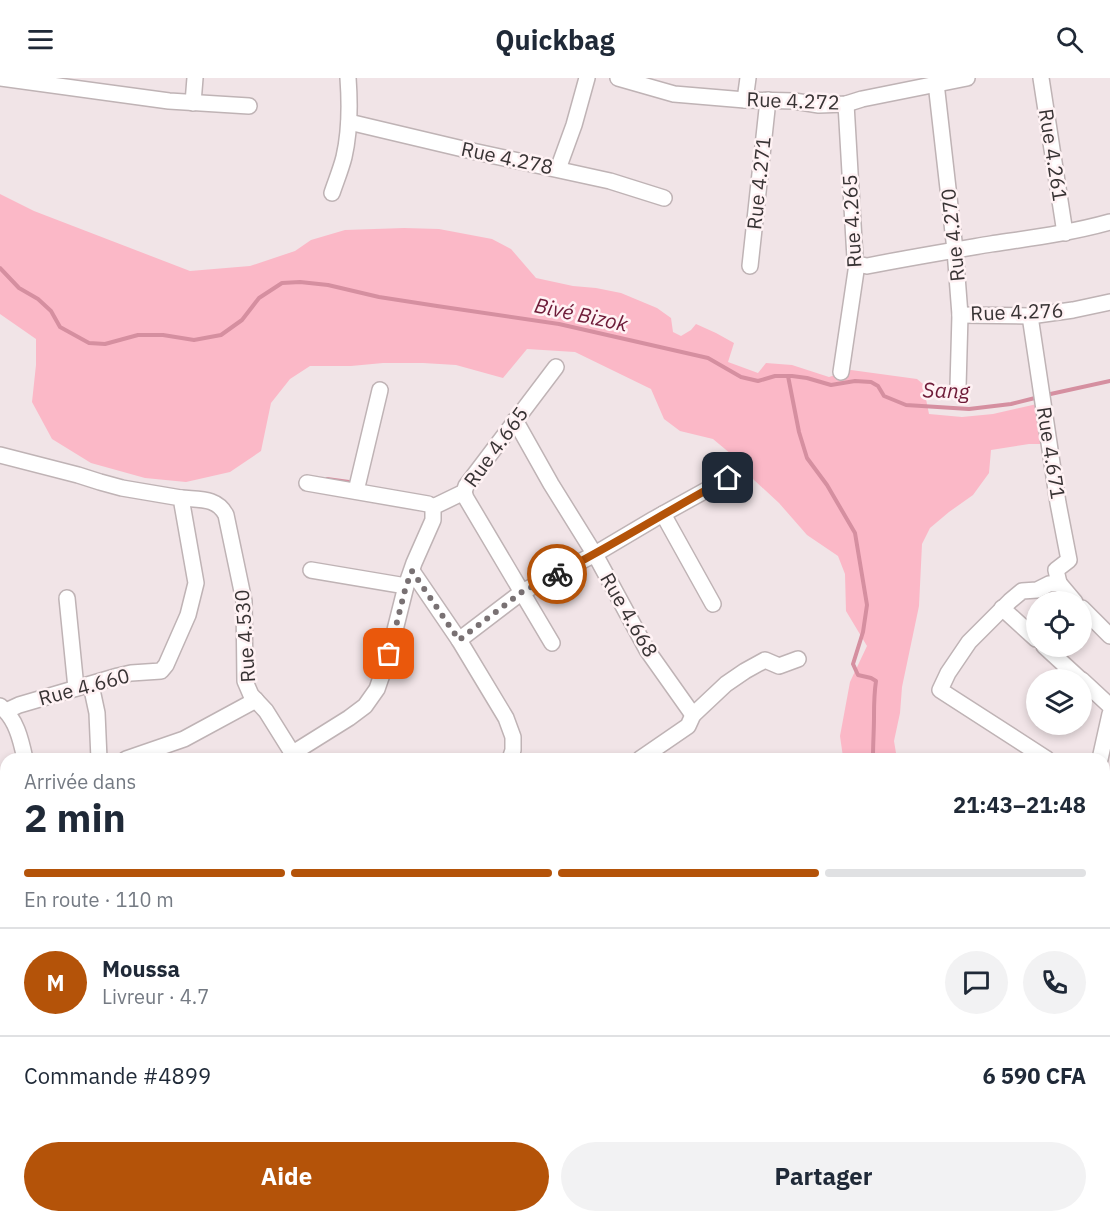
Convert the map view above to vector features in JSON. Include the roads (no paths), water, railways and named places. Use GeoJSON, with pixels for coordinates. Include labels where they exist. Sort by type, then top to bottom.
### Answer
{"type":"FeatureCollection","features":[{"type":"Feature","properties":{"kind":"street"},"geometry":{"type":"LineString","coordinates":[[0,78],[169,101],[249,106]]}},
{"type":"Feature","properties":{"kind":"street"},"geometry":{"type":"LineString","coordinates":[[192,103],[195,78]]}},
{"type":"Feature","properties":{"kind":"street"},"geometry":{"type":"LineString","coordinates":[[332,193],[344,158],[350,107],[348,78]]}},
{"type":"Feature","properties":{"kind":"street"},"geometry":{"type":"LineString","coordinates":[[558,169],[574,125],[586,78]]}},
{"type":"Feature","properties":{"kind":"street","name":"Rue 4.272"},"geometry":{"type":"LineString","coordinates":[[618,78],[674,94],[746,100],[768,99],[819,105],[846,104],[967,78]]}},
{"type":"Feature","properties":{"kind":"street"},"geometry":{"type":"LineString","coordinates":[[746,100],[748,78]]}},
{"type":"Feature","properties":{"kind":"street","name":"Rue 4.261"},"geometry":{"type":"LineString","coordinates":[[1041,78],[1065,233]]}},
{"type":"Feature","properties":{"kind":"street","name":"Rue 4.270"},"geometry":{"type":"LineString","coordinates":[[936,83],[960,315],[958,387]]}},
{"type":"Feature","properties":{"kind":"street","name":"Rue 4.271"},"geometry":{"type":"LineString","coordinates":[[750,266],[768,99]]}},
{"type":"Feature","properties":{"kind":"street","name":"Rue 4.265"},"geometry":{"type":"LineString","coordinates":[[841,372],[857,264],[846,104]]}},
{"type":"Feature","properties":{"kind":"street","name":"Rue 4.278"},"geometry":{"type":"LineString","coordinates":[[349,122],[610,181],[664,198]]}},
{"type":"Feature","properties":{"kind":"street"},"geometry":{"type":"LineString","coordinates":[[857,264],[867,266],[1065,233],[1110,222]]}},
{"type":"Feature","properties":{"kind":"street","name":"Rue 4.276"},"geometry":{"type":"LineString","coordinates":[[960,315],[1030,316],[1110,302]]}},
{"type":"Feature","properties":{"kind":"street","name":"Rue 4.671"},"geometry":{"type":"LineString","coordinates":[[1030,316],[1058,503],[1069,560],[1056,570],[1059,583]]}},
{"type":"Feature","properties":{"kind":"street","name":"Rue 4.665"},"geometry":{"type":"LineString","coordinates":[[434,507],[464,492],[466,486],[556,368]]}},
{"type":"Feature","properties":{"kind":"street"},"geometry":{"type":"LineString","coordinates":[[356,491],[380,390]]}},
{"type":"Feature","properties":{"kind":"street","name":"Rue 4.668"},"geometry":{"type":"LineString","coordinates":[[515,420],[551,484],[595,554],[646,650],[693,715]]}},
{"type":"Feature","properties":{"kind":"street"},"geometry":{"type":"LineString","coordinates":[[0,455],[122,488],[181,498]]}},
{"type":"Feature","properties":{"kind":"street"},"geometry":{"type":"LineString","coordinates":[[459,640],[522,592],[595,554],[728,478]]}},
{"type":"Feature","properties":{"kind":"street"},"geometry":{"type":"LineString","coordinates":[[298,753],[365,706],[377,689],[389,654],[406,586],[433,520],[434,507],[428,504],[307,483]]}},
{"type":"Feature","properties":{"kind":"street"},"geometry":{"type":"LineString","coordinates":[[464,492],[552,643]]}},
{"type":"Feature","properties":{"kind":"street","name":"Rue 4.530"},"geometry":{"type":"LineString","coordinates":[[181,498],[210,501],[222,508],[226,515],[242,586],[245,615],[245,681],[248,689],[266,711],[292,753]]}},
{"type":"Feature","properties":{"kind":"street","name":"Rue 4.660"},"geometry":{"type":"LineString","coordinates":[[3,709],[131,673],[160,671],[166,665],[188,615],[196,583],[181,498]]}},
{"type":"Feature","properties":{"kind":"street"},"geometry":{"type":"LineString","coordinates":[[663,514],[713,604]]}},
{"type":"Feature","properties":{"kind":"street"},"geometry":{"type":"LineString","coordinates":[[311,570],[406,586]]}},
{"type":"Feature","properties":{"kind":"street"},"geometry":{"type":"LineString","coordinates":[[412,571],[459,640],[506,718],[513,737],[512,753]]}},
{"type":"Feature","properties":{"kind":"street"},"geometry":{"type":"LineString","coordinates":[[1038,753],[940,690],[948,673],[969,642],[1022,591],[1037,590],[1049,584],[1059,583],[1066,591]]}},
{"type":"Feature","properties":{"kind":"street"},"geometry":{"type":"LineString","coordinates":[[67,598],[83,686],[97,713],[99,753]]}},
{"type":"Feature","properties":{"kind":"street"},"geometry":{"type":"LineString","coordinates":[[1002,608],[1026,630]]}},
{"type":"Feature","properties":{"kind":"street"},"geometry":{"type":"LineString","coordinates":[[1092,618],[1110,636]]}},
{"type":"Feature","properties":{"kind":"street"},"geometry":{"type":"LineString","coordinates":[[1056,657],[1069,669]]}},
{"type":"Feature","properties":{"kind":"street"},"geometry":{"type":"LineString","coordinates":[[649,753],[688,726],[693,715],[726,684],[745,671],[765,660],[779,666],[798,659]]}},
{"type":"Feature","properties":{"kind":"street"},"geometry":{"type":"LineString","coordinates":[[1092,694],[1110,716],[1101,753]]}},
{"type":"Feature","properties":{"kind":"street"},"geometry":{"type":"LineString","coordinates":[[143,753],[184,739],[256,700]]}},
{"type":"Feature","properties":{"kind":"street"},"geometry":{"type":"LineString","coordinates":[[3,709],[17,729],[23,753]]}},
{"type":"Feature","properties":{"kind":"waterway","name":"Bivé Bizok"},"geometry":{"type":"LineString","coordinates":[[0,268],[19,288],[38,299],[51,311],[60,327],[89,343],[105,344],[138,335],[163,335],[194,340],[221,335],[242,320],[259,298],[282,283],[300,282],[328,285],[379,297],[559,324],[708,358],[741,377],[758,381],[775,376],[792,376],[831,385],[855,381],[871,382],[878,386],[884,396],[906,405],[969,409],[1011,404],[1039,397]]}},
{"type":"Feature","properties":{"kind":"waterway","name":"Bivé Bizok"},"geometry":{"type":"LineString","coordinates":[[788,376],[799,432],[807,458],[827,485],[855,533],[867,605],[863,632],[853,664],[858,675],[876,681],[873,753]]}},
{"type":"Feature","properties":{"kind":"waterway","name":"Sang"},"geometry":{"type":"LineString","coordinates":[[1046,395],[1110,381]]}},
{"type":"Feature","properties":{"kind":"waterway"},"geometry":{"type":"LineString","coordinates":[[327,479],[349,482]]}}]}
